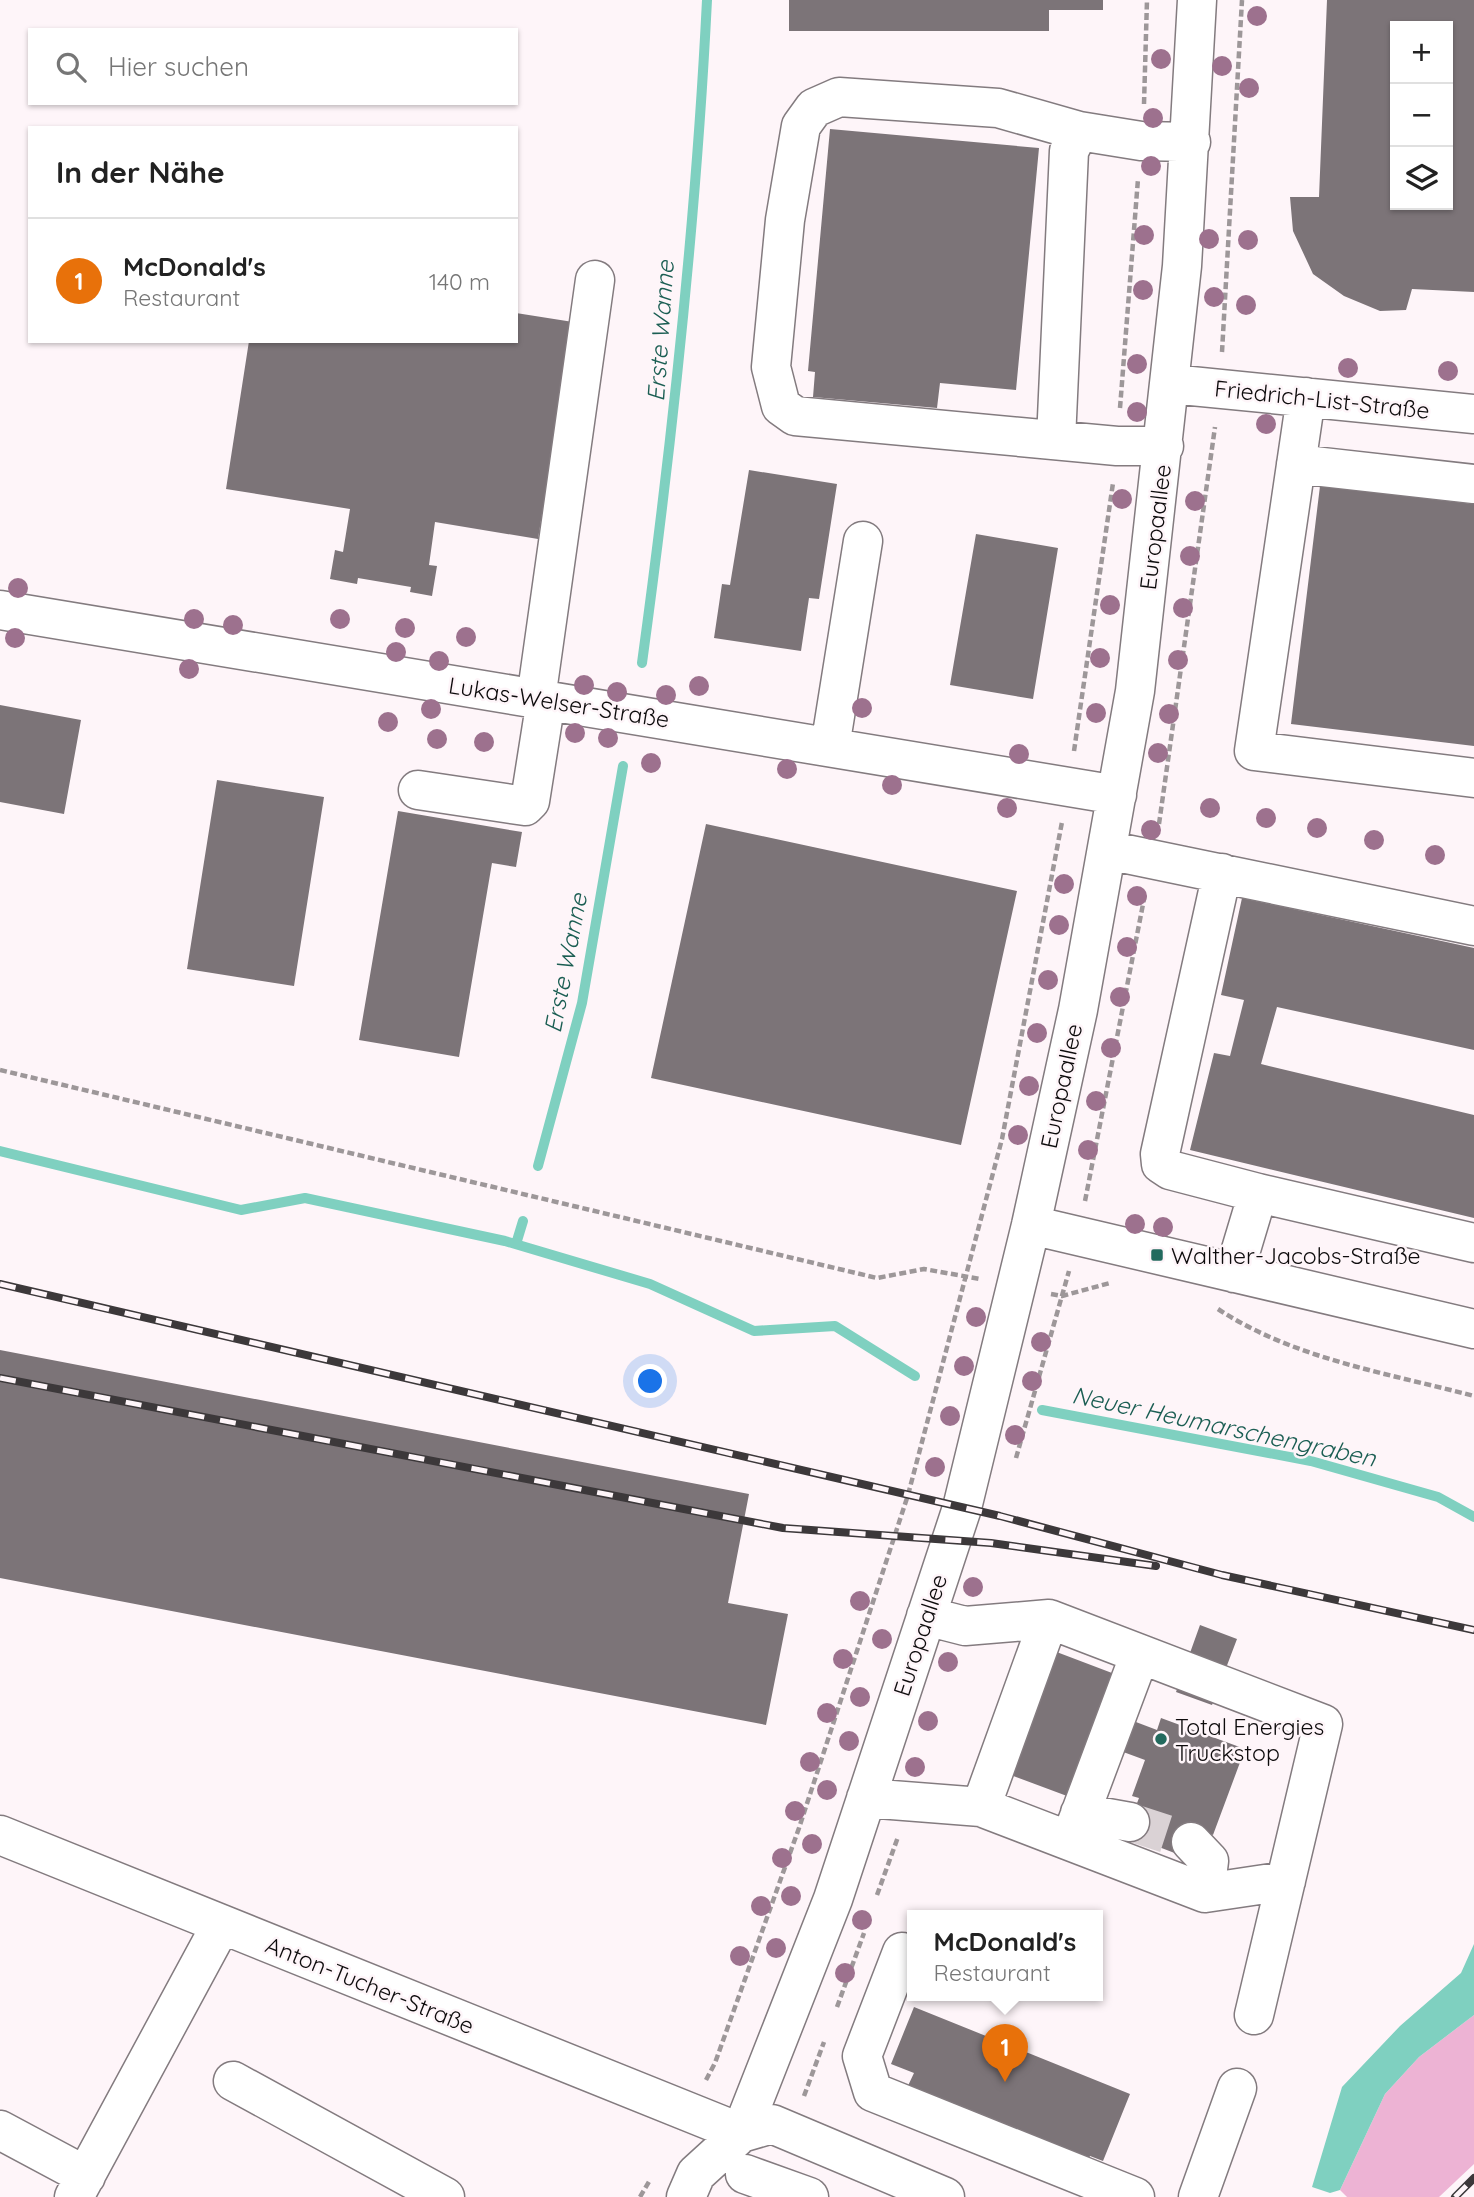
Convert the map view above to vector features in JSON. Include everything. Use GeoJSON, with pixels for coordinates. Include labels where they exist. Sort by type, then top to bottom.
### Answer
{"type":"FeatureCollection","features":[{"type":"Feature","properties":{"kind":"street","name":"Europaallee"},"geometry":{"type":"LineString","coordinates":[[741,2185],[741,2133],[795,2001],[866,1798],[962,1508],[1013,1286],[1031,1224],[1078,1010],[1135,691],[1164,446],[1191,142],[1197,0]]}},
{"type":"Feature","properties":{"kind":"street"},"geometry":{"type":"LineString","coordinates":[[1164,446],[1117,446],[795,416],[781,406],[771,367],[785,220],[801,126],[814,108],[839,97],[998,108],[1079,131],[1141,141],[1191,142]]}},
{"type":"Feature","properties":{"kind":"street"},"geometry":{"type":"LineString","coordinates":[[1056,440],[1069,151],[1079,131]]}},
{"type":"Feature","properties":{"kind":"street"},"geometry":{"type":"LineString","coordinates":[[418,790],[525,806],[530,801],[595,280]]}},
{"type":"Feature","properties":{"kind":"street","name":"Friedrich-List-Straße"},"geometry":{"type":"LineString","coordinates":[[1171,384],[1474,414]]}},
{"type":"Feature","properties":{"kind":"street"},"geometry":{"type":"LineString","coordinates":[[1306,397],[1254,751],[1474,778]]}},
{"type":"Feature","properties":{"kind":"street"},"geometry":{"type":"LineString","coordinates":[[1296,464],[1474,484]]}},
{"type":"Feature","properties":{"kind":"street"},"geometry":{"type":"LineString","coordinates":[[830,747],[863,541]]}},
{"type":"Feature","properties":{"kind":"street","name":"Lukas-Welser-Straße"},"geometry":{"type":"LineString","coordinates":[[0,610],[1117,795]]}},
{"type":"Feature","properties":{"kind":"street"},"geometry":{"type":"LineString","coordinates":[[1107,850],[1474,926]]}},
{"type":"Feature","properties":{"kind":"street"},"geometry":{"type":"LineString","coordinates":[[1222,873],[1160,1154],[1161,1164],[1170,1170],[1258,1193],[1474,1243]]}},
{"type":"Feature","properties":{"kind":"street"},"geometry":{"type":"LineString","coordinates":[[1234,1273],[1258,1193]]}},
{"type":"Feature","properties":{"kind":"street"},"geometry":{"type":"LineString","coordinates":[[1031,1224],[1474,1328]]}},
{"type":"Feature","properties":{"kind":"street"},"geometry":{"type":"LineString","coordinates":[[926,1616],[965,1626],[1049,1619],[1323,1724],[1254,2015]]}},
{"type":"Feature","properties":{"kind":"street"},"geometry":{"type":"LineString","coordinates":[[981,1807],[1049,1619]]}},
{"type":"Feature","properties":{"kind":"street"},"geometry":{"type":"LineString","coordinates":[[1075,1827],[1140,1654]]}},
{"type":"Feature","properties":{"kind":"street"},"geometry":{"type":"LineString","coordinates":[[866,1798],[981,1807],[1075,1827],[1205,1893],[1286,1881]]}},
{"type":"Feature","properties":{"kind":"street"},"geometry":{"type":"LineString","coordinates":[[1075,1827],[1130,1822]]}},
{"type":"Feature","properties":{"kind":"street","name":"Anton-Tucher-Straße"},"geometry":{"type":"LineString","coordinates":[[0,1835],[741,2133]]}},
{"type":"Feature","properties":{"kind":"street"},"geometry":{"type":"LineString","coordinates":[[1191,1842],[1209,1860],[1205,1893]]}},
{"type":"Feature","properties":{"kind":"street"},"geometry":{"type":"LineString","coordinates":[[0,2130],[80,2186],[221,1925]]}},
{"type":"Feature","properties":{"kind":"street"},"geometry":{"type":"LineString","coordinates":[[902,1952],[862,2056],[873,2092],[1135,2197]]}},
{"type":"Feature","properties":{"kind":"street"},"geometry":{"type":"LineString","coordinates":[[233,2081],[445,2197]]}},
{"type":"Feature","properties":{"kind":"street"},"geometry":{"type":"LineString","coordinates":[[1198,2197],[1237,2088]]}},
{"type":"Feature","properties":{"kind":"street"},"geometry":{"type":"LineString","coordinates":[[741,2133],[772,2124],[946,2197]]}},
{"type":"Feature","properties":{"kind":"street","name":"Europaallee"},"geometry":{"type":"LineString","coordinates":[[686,2197],[696,2174],[741,2133]]}},
{"type":"Feature","properties":{"kind":"street"},"geometry":{"type":"LineString","coordinates":[[741,2185],[809,2197]]}},
{"type":"Feature","properties":{"kind":"path"},"geometry":{"type":"LineString","coordinates":[[687,2113],[715,2063],[799,1828],[908,1495],[1002,1139],[1069,787],[1117,446],[1148,53],[1147,0]]}},
{"type":"Feature","properties":{"kind":"path"},"geometry":{"type":"LineString","coordinates":[[0,1070],[877,1278],[924,1269],[1062,1296],[1121,1280]]}},
{"type":"Feature","properties":{"kind":"path"},"geometry":{"type":"LineString","coordinates":[[1216,1308],[1248,1329],[1288,1347],[1474,1396]]}},
{"type":"Feature","properties":{"kind":"path"},"geometry":{"type":"LineString","coordinates":[[640,2197],[656,2169]]}},
{"type":"Feature","properties":{"kind":"shaded area"},"geometry":{"type":"Polygon","coordinates":[[[1474,1944],[1474,2015],[1419,2057],[1385,2094],[1340,2190],[1330,2193],[1312,2187],[1342,2087],[1400,2026],[1461,1973],[1474,1944]]]}},
{"type":"Feature","properties":{"kind":"shaded area"},"geometry":{"type":"Polygon","coordinates":[[[1474,2015],[1474,2164],[1439,2197],[1347,2197],[1340,2190],[1385,2094],[1419,2057],[1474,2015]]]}},
{"type":"Feature","properties":{"kind":"building"},"geometry":{"type":"Polygon","coordinates":[[[789,0],[1103,0],[1103,10],[1049,10],[1049,31],[789,31],[789,0]]]}},
{"type":"Feature","properties":{"kind":"building"},"geometry":{"type":"Polygon","coordinates":[[[1327,0],[1474,0],[1474,292],[1412,289],[1406,310],[1380,311],[1344,296],[1313,274],[1293,231],[1290,197],[1319,197],[1327,0]]]}},
{"type":"Feature","properties":{"kind":"building"},"geometry":{"type":"Polygon","coordinates":[[[830,129],[1039,148],[1016,390],[940,383],[937,408],[813,397],[815,372],[808,371],[830,129]]]}},
{"type":"Feature","properties":{"kind":"building"},"geometry":{"type":"Polygon","coordinates":[[[518,313],[573,322],[538,539],[435,522],[429,565],[437,566],[432,596],[410,592],[411,587],[358,578],[357,584],[330,579],[335,550],[343,552],[350,509],[226,489],[249,343],[518,343],[518,313]]]}},
{"type":"Feature","properties":{"kind":"building"},"geometry":{"type":"Polygon","coordinates":[[[749,470],[837,484],[819,599],[809,598],[801,651],[714,638],[722,584],[730,585],[749,470]]]}},
{"type":"Feature","properties":{"kind":"building"},"geometry":{"type":"Polygon","coordinates":[[[1320,486],[1474,504],[1474,746],[1291,724],[1320,486]]]}},
{"type":"Feature","properties":{"kind":"building"},"geometry":{"type":"Polygon","coordinates":[[[976,534],[1058,548],[1033,699],[950,685],[976,534]]]}},
{"type":"Feature","properties":{"kind":"building"},"geometry":{"type":"Polygon","coordinates":[[[0,705],[81,720],[64,814],[0,802],[0,705]]]}},
{"type":"Feature","properties":{"kind":"building"},"geometry":{"type":"Polygon","coordinates":[[[217,780],[324,797],[294,986],[187,969],[217,780]]]}},
{"type":"Feature","properties":{"kind":"building"},"geometry":{"type":"Polygon","coordinates":[[[398,811],[522,832],[516,867],[492,863],[459,1057],[359,1040],[398,811]]]}},
{"type":"Feature","properties":{"kind":"building"},"geometry":{"type":"Polygon","coordinates":[[[706,824],[1017,891],[961,1145],[651,1078],[706,824]]]}},
{"type":"Feature","properties":{"kind":"building"},"geometry":{"type":"Polygon","coordinates":[[[1242,898],[1474,948],[1474,1050],[1277,1007],[1261,1064],[1474,1115],[1474,1218],[1190,1150],[1214,1053],[1230,1056],[1244,1000],[1221,995],[1242,898]]]}},
{"type":"Feature","properties":{"kind":"building"},"geometry":{"type":"Polygon","coordinates":[[[0,1350],[749,1494],[728,1603],[788,1614],[766,1725],[0,1578],[0,1350]]]}},
{"type":"Feature","properties":{"kind":"building"},"geometry":{"type":"Polygon","coordinates":[[[1200,1625],[1237,1639],[1212,1705],[1176,1692],[1200,1625]]]}},
{"type":"Feature","properties":{"kind":"building"},"geometry":{"type":"Polygon","coordinates":[[[1054,1651],[1112,1673],[1099,1708],[1157,1730],[1161,1718],[1245,1749],[1213,1835],[1196,1829],[1185,1857],[1125,1834],[1139,1798],[1132,1796],[1145,1760],[1088,1739],[1067,1796],[1008,1774],[1054,1651]]]}},
{"type":"Feature","properties":{"kind":"building"},"geometry":{"type":"Polygon","coordinates":[[[914,2007],[1130,2094],[1103,2161],[1090,2156],[1087,2163],[906,2090],[914,2073],[891,2064],[914,2007]]]}},
{"type":"Feature","properties":{"kind":"waterway","name":"Erste Wanne"},"geometry":{"type":"LineString","coordinates":[[642,663],[682,332],[707,0]]}},
{"type":"Feature","properties":{"kind":"waterway","name":"Erste Wanne"},"geometry":{"type":"LineString","coordinates":[[538,1166],[582,1003],[623,766]]}},
{"type":"Feature","properties":{"kind":"waterway","name":"Neuer Heumarschengraben"},"geometry":{"type":"LineString","coordinates":[[0,1151],[241,1210],[305,1198],[505,1241],[650,1284],[754,1331],[835,1326],[915,1376]]}},
{"type":"Feature","properties":{"kind":"waterway","name":"Erste Wanne"},"geometry":{"type":"LineString","coordinates":[[516,1244],[523,1221]]}},
{"type":"Feature","properties":{"kind":"waterway","name":"Neuer Heumarschengraben"},"geometry":{"type":"LineString","coordinates":[[1042,1410],[1311,1461],[1438,1497],[1474,1517]]}},
{"type":"Feature","properties":{"kind":"tunnel"},"geometry":{"type":"LineString","coordinates":[[1130,1822],[1191,1842]]}},
{"type":"Feature","properties":{"kind":"railway"},"geometry":{"type":"LineString","coordinates":[[0,1284],[1000,1516],[1222,1575],[1474,1630]]}},
{"type":"Feature","properties":{"kind":"railway"},"geometry":{"type":"LineString","coordinates":[[0,1378],[783,1528],[991,1543],[1156,1566]]}},
{"type":"Feature","properties":{"kind":"railway"},"geometry":{"type":"LineString","coordinates":[[1455,2197],[1474,2178]]}},
{"type":"Feature","properties":{"kind":"place","name":"Walther-Jacobs-Straße"},"geometry":{"type":"Point","coordinates":[1157,1255]}},
{"type":"Feature","properties":{"kind":"place","name":"Total Energies Truckstop"},"geometry":{"type":"Point","coordinates":[1161,1739]}},
{"type":"Feature","properties":{"kind":"place","name":"McDonald's"},"geometry":{"type":"Point","coordinates":[1005,2082]}}]}
